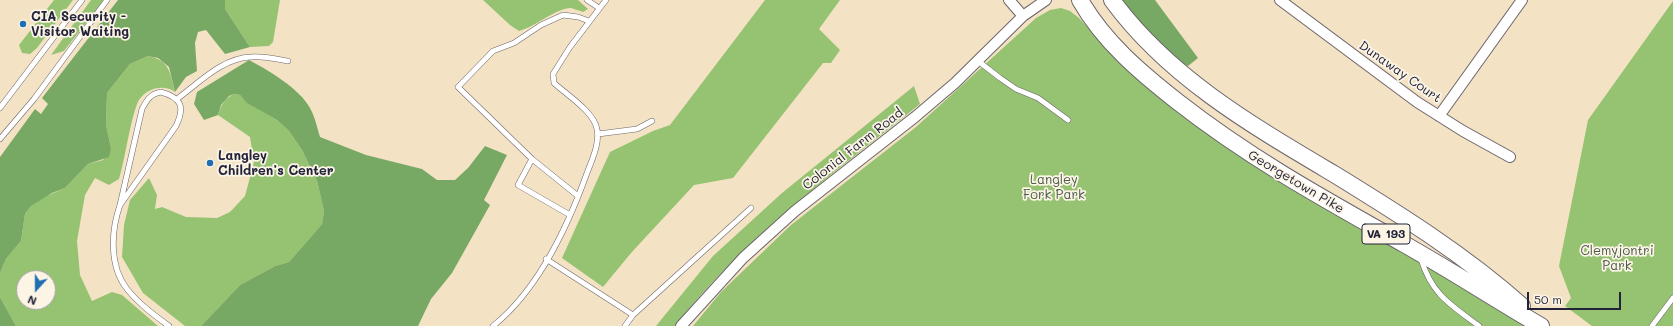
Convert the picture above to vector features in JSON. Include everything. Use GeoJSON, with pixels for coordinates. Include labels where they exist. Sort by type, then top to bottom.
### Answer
{"type":"FeatureCollection","features":[{"type":"Feature","properties":{"kind":"main road","name":"Georgetown Pike"},"geometry":{"type":"LineString","coordinates":[[1080,0],[1101,32],[1121,53],[1163,90],[1250,155],[1302,187],[1419,253],[1542,326]]}},
{"type":"Feature","properties":{"kind":"main road","name":"Georgetown Pike"},"geometry":{"type":"LineString","coordinates":[[1112,0],[1127,21],[1152,47],[1217,100],[1248,122],[1428,234],[1496,284],[1542,326]]}},
{"type":"Feature","properties":{"kind":"street"},"geometry":{"type":"LineString","coordinates":[[1009,0],[1024,16]]}},
{"type":"Feature","properties":{"kind":"street","name":"Colonial Farm Road"},"geometry":{"type":"LineString","coordinates":[[681,326],[743,258],[795,211],[915,117],[978,61],[1024,16],[1046,0]]}},
{"type":"Feature","properties":{"kind":"street","name":"Dunaway Court"},"geometry":{"type":"LineString","coordinates":[[1280,0],[1417,102],[1510,157]]}},
{"type":"Feature","properties":{"kind":"street"},"geometry":{"type":"LineString","coordinates":[[1439,116],[1522,0]]}},
{"type":"Feature","properties":{"kind":"lane"},"geometry":{"type":"LineString","coordinates":[[0,108],[82,0]]}},
{"type":"Feature","properties":{"kind":"lane"},"geometry":{"type":"LineString","coordinates":[[0,139],[38,93],[107,0]]}},
{"type":"Feature","properties":{"kind":"lane"},"geometry":{"type":"LineString","coordinates":[[587,0],[599,8]]}},
{"type":"Feature","properties":{"kind":"lane"},"geometry":{"type":"LineString","coordinates":[[493,326],[513,306],[546,259],[570,216],[595,152],[598,134],[594,119],[554,83],[553,74],[558,64],[606,0]]}},
{"type":"Feature","properties":{"kind":"lane"},"geometry":{"type":"LineString","coordinates":[[578,196],[532,159],[458,87],[493,51],[514,43],[541,25],[563,15],[590,21]]}},
{"type":"Feature","properties":{"kind":"lane"},"geometry":{"type":"LineString","coordinates":[[177,99],[211,73],[227,64],[250,57],[288,61]]}},
{"type":"Feature","properties":{"kind":"lane"},"geometry":{"type":"LineString","coordinates":[[978,61],[1016,89],[1038,98],[1068,120]]}},
{"type":"Feature","properties":{"kind":"lane"},"geometry":{"type":"LineString","coordinates":[[120,205],[176,126],[181,114],[181,108],[177,99],[161,92],[153,94],[148,98],[142,109],[115,222],[113,239],[116,261],[120,275],[126,287],[135,299],[169,326]]}},
{"type":"Feature","properties":{"kind":"lane"},"geometry":{"type":"LineString","coordinates":[[598,134],[637,129],[652,121]]}},
{"type":"Feature","properties":{"kind":"lane"},"geometry":{"type":"LineString","coordinates":[[532,159],[518,184],[570,216]]}},
{"type":"Feature","properties":{"kind":"lane"},"geometry":{"type":"LineString","coordinates":[[625,326],[633,315],[751,208]]}},
{"type":"Feature","properties":{"kind":"lane"},"geometry":{"type":"LineString","coordinates":[[1419,253],[1425,273],[1433,288],[1445,300],[1479,326]]}},
{"type":"Feature","properties":{"kind":"lane"},"geometry":{"type":"LineString","coordinates":[[546,259],[633,315]]}},
{"type":"Feature","properties":{"kind":"lane"},"geometry":{"type":"LineString","coordinates":[[1652,326],[1673,298]]}},
{"type":"Feature","properties":{"kind":"green space"},"geometry":{"type":"Polygon","coordinates":[[[54,0],[73,0],[37,48],[30,54],[22,53],[19,45],[54,0]]]}},
{"type":"Feature","properties":{"kind":"green space"},"geometry":{"type":"Polygon","coordinates":[[[91,0],[104,0],[64,51],[51,55],[91,0]]]}},
{"type":"Feature","properties":{"kind":"green space"},"geometry":{"type":"Polygon","coordinates":[[[118,0],[225,0],[225,9],[250,47],[225,54],[206,30],[198,32],[195,43],[197,71],[186,77],[175,92],[169,67],[158,58],[148,56],[130,64],[107,93],[106,125],[111,148],[109,157],[88,164],[65,188],[52,193],[31,206],[25,214],[21,241],[6,259],[0,273],[0,157],[35,109],[41,114],[48,104],[42,98],[118,0]]]}},
{"type":"Feature","properties":{"kind":"green space"},"geometry":{"type":"Polygon","coordinates":[[[225,0],[280,0],[273,42],[269,46],[250,47],[225,9],[225,0]]]}},
{"type":"Feature","properties":{"kind":"green space"},"geometry":{"type":"Polygon","coordinates":[[[483,0],[578,0],[588,9],[583,12],[571,8],[565,9],[519,31],[510,25],[483,0]]]}},
{"type":"Feature","properties":{"kind":"green space"},"geometry":{"type":"Polygon","coordinates":[[[765,0],[840,0],[819,29],[840,50],[831,63],[823,63],[733,178],[694,185],[631,253],[603,287],[562,258],[610,152],[653,131],[670,125],[765,0]]]}},
{"type":"Feature","properties":{"kind":"green space"},"geometry":{"type":"Polygon","coordinates":[[[1120,0],[1155,0],[1198,58],[1188,66],[1178,60],[1143,28],[1120,0]]]}},
{"type":"Feature","properties":{"kind":"green space","name":"Clemyjontri Park"},"geometry":{"type":"Polygon","coordinates":[[[1673,1],[1673,326],[1592,326],[1565,306],[1571,298],[1559,266],[1588,120],[1673,1]]]}},
{"type":"Feature","properties":{"kind":"green space","name":"Langley Fork Park"},"geometry":{"type":"Polygon","coordinates":[[[1061,8],[1070,11],[1079,18],[1129,69],[1179,113],[1224,146],[1352,219],[1527,326],[693,326],[721,292],[791,225],[916,127],[1036,18],[1050,10],[1061,8]]]}},
{"type":"Feature","properties":{"kind":"green space"},"geometry":{"type":"Polygon","coordinates":[[[148,56],[161,61],[168,68],[175,92],[165,88],[154,89],[148,91],[140,99],[132,122],[119,179],[109,185],[95,178],[85,195],[77,241],[80,275],[92,301],[112,292],[122,295],[158,326],[16,326],[0,297],[0,273],[6,259],[21,241],[25,214],[31,206],[42,198],[65,188],[88,164],[103,160],[111,148],[106,125],[107,93],[130,64],[148,56]]]}},
{"type":"Feature","properties":{"kind":"green space"},"geometry":{"type":"Polygon","coordinates":[[[249,60],[274,75],[299,94],[312,111],[320,137],[366,155],[422,169],[437,180],[455,180],[468,168],[485,146],[507,155],[484,200],[490,205],[452,273],[431,299],[418,326],[201,326],[240,285],[275,266],[289,262],[322,224],[324,211],[317,181],[302,150],[289,131],[277,120],[247,103],[240,95],[234,94],[229,96],[221,105],[218,115],[204,120],[194,104],[197,92],[249,60]]]}},
{"type":"Feature","properties":{"kind":"green space"},"geometry":{"type":"Polygon","coordinates":[[[914,86],[920,104],[823,181],[760,235],[730,264],[675,326],[656,326],[713,256],[782,193],[914,86]]]}},
{"type":"Feature","properties":{"kind":"green space"},"geometry":{"type":"Polygon","coordinates":[[[234,94],[240,95],[248,103],[277,120],[289,131],[302,150],[317,181],[324,211],[322,224],[289,262],[275,266],[240,285],[201,326],[185,326],[143,293],[122,257],[124,225],[130,200],[149,178],[157,195],[155,209],[162,207],[186,217],[217,218],[230,212],[245,196],[254,162],[250,137],[218,115],[224,102],[234,94]]]}},
{"type":"Feature","properties":{"kind":"green space"},"geometry":{"type":"Polygon","coordinates":[[[0,297],[16,326],[0,326],[0,297]]]}},
{"type":"Feature","properties":{"kind":"place","name":"CIA Security - Visitor Waiting"},"geometry":{"type":"Point","coordinates":[23,24]}},
{"type":"Feature","properties":{"kind":"place","name":"Langley Children’s Center"},"geometry":{"type":"Point","coordinates":[210,163]}}]}
